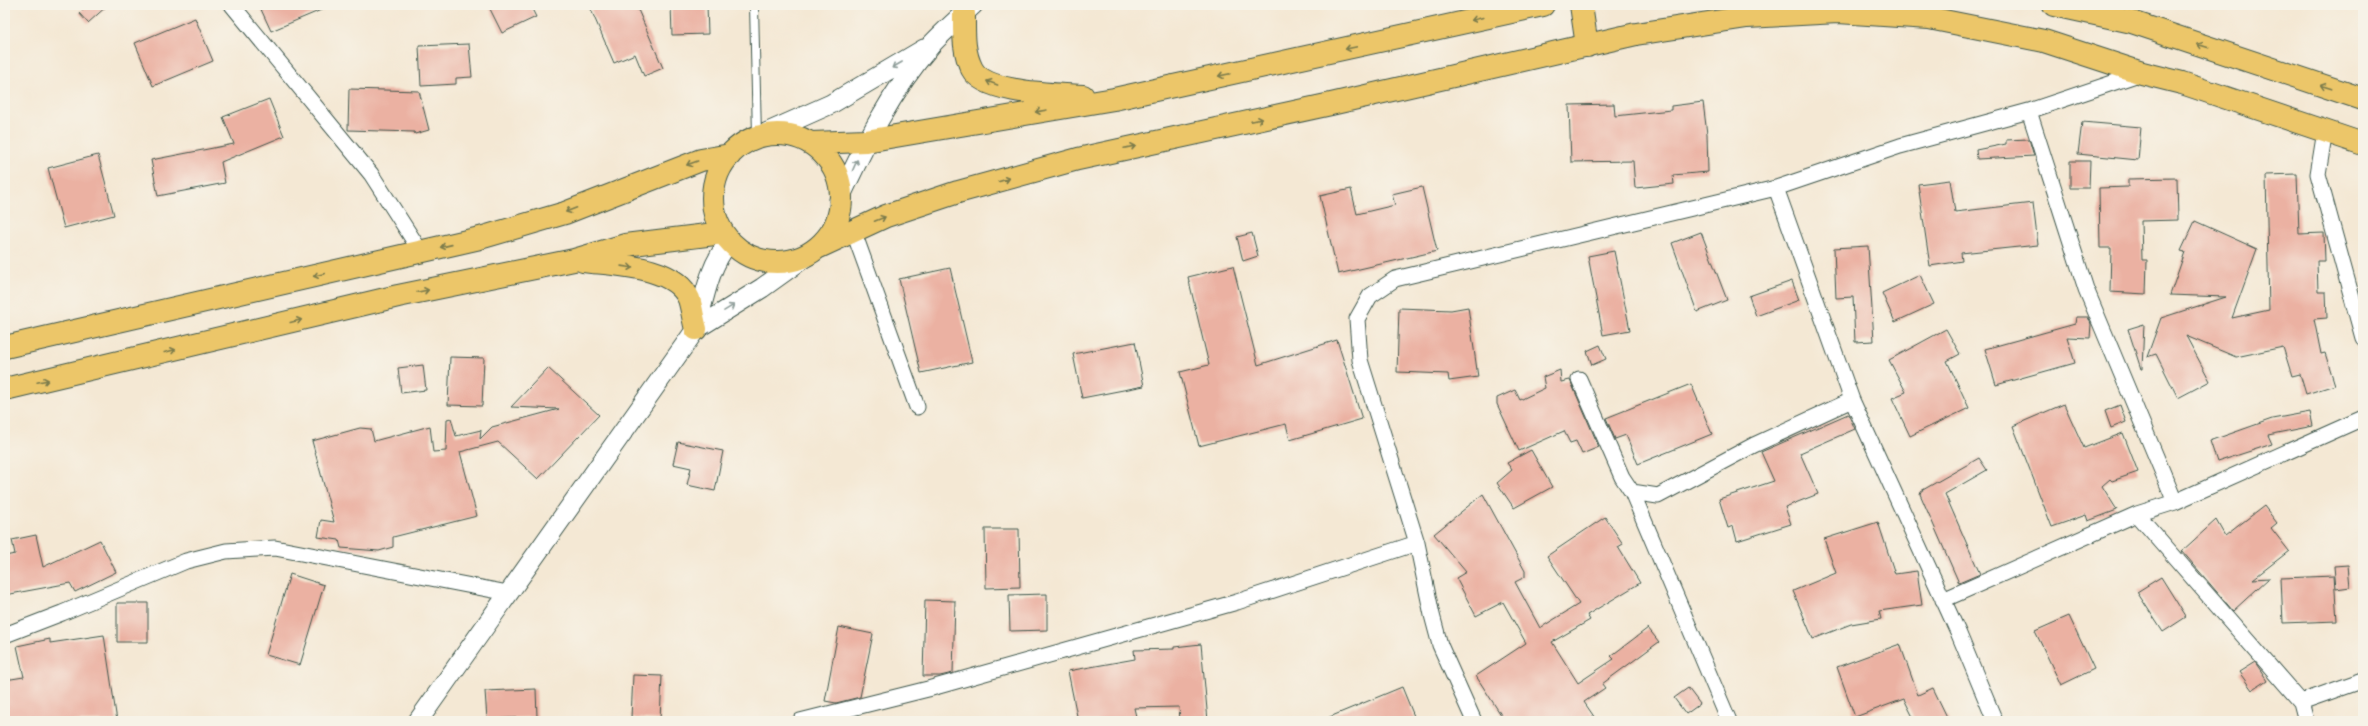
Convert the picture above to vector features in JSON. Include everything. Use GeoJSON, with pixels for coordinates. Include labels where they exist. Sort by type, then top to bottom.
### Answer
{"type":"FeatureCollection","features":[{"type":"Feature","properties":{"kind":"main road"},"geometry":{"type":"LineString","coordinates":[[811,144],[866,141],[1114,99],[1501,9],[1543,5]]}},
{"type":"Feature","properties":{"kind":"main road"},"geometry":{"type":"LineString","coordinates":[[1581,5],[1587,46]]}},
{"type":"Feature","properties":{"kind":"main road"},"geometry":{"type":"LineString","coordinates":[[2054,5],[2132,22],[2363,99]]}},
{"type":"Feature","properties":{"kind":"main road"},"geometry":{"type":"LineString","coordinates":[[968,10],[964,48],[972,70],[989,83],[1046,93],[1114,99]]}},
{"type":"Feature","properties":{"kind":"main road"},"geometry":{"type":"LineString","coordinates":[[814,251],[832,233],[840,216],[839,181],[833,166],[823,153],[811,144],[790,135],[773,134],[757,137],[744,143],[730,155],[717,173],[713,186],[714,214],[726,237],[747,256],[777,263],[793,261],[814,251],[852,230],[886,216],[958,192],[1078,159],[1636,34],[1747,17],[1838,12],[1929,18],[2036,39],[2142,73],[2182,83],[2363,144]]}},
{"type":"Feature","properties":{"kind":"main road"},"geometry":{"type":"LineString","coordinates":[[5,348],[480,238],[565,213],[701,160],[730,155]]}},
{"type":"Feature","properties":{"kind":"main road"},"geometry":{"type":"LineString","coordinates":[[5,389],[398,296],[574,260],[625,245],[726,237]]}},
{"type":"Feature","properties":{"kind":"main road"},"geometry":{"type":"LineString","coordinates":[[574,260],[651,270],[678,284],[689,298],[696,329]]}},
{"type":"Feature","properties":{"kind":"street"},"geometry":{"type":"LineString","coordinates":[[232,5],[371,174],[421,252]]}},
{"type":"Feature","properties":{"kind":"street"},"geometry":{"type":"LineString","coordinates":[[839,200],[866,141],[896,94],[931,45],[968,10]]}},
{"type":"Feature","properties":{"kind":"street"},"geometry":{"type":"LineString","coordinates":[[757,137],[831,104],[931,45]]}},
{"type":"Feature","properties":{"kind":"street"},"geometry":{"type":"LineString","coordinates":[[1474,721],[1440,645],[1432,615],[1417,543],[1360,360],[1357,319],[1370,296],[1395,279],[1776,188],[1900,146],[2029,111],[2142,73]]}},
{"type":"Feature","properties":{"kind":"street"},"geometry":{"type":"LineString","coordinates":[[2029,111],[2086,289],[2175,502]]}},
{"type":"Feature","properties":{"kind":"street"},"geometry":{"type":"LineString","coordinates":[[2325,131],[2318,174],[2363,338]]}},
{"type":"Feature","properties":{"kind":"street"},"geometry":{"type":"LineString","coordinates":[[1776,188],[1852,400],[1943,600],[1995,721]]}},
{"type":"Feature","properties":{"kind":"street"},"geometry":{"type":"LineString","coordinates":[[852,230],[917,407]]}},
{"type":"Feature","properties":{"kind":"street"},"geometry":{"type":"LineString","coordinates":[[418,721],[696,329],[712,269],[726,237]]}},
{"type":"Feature","properties":{"kind":"street"},"geometry":{"type":"LineString","coordinates":[[696,329],[762,288],[814,251]]}},
{"type":"Feature","properties":{"kind":"street"},"geometry":{"type":"LineString","coordinates":[[1579,379],[1622,477],[1632,492],[1729,721]]}},
{"type":"Feature","properties":{"kind":"street"},"geometry":{"type":"LineString","coordinates":[[1632,492],[1658,496],[1754,446],[1852,400]]}},
{"type":"Feature","properties":{"kind":"street"},"geometry":{"type":"LineString","coordinates":[[1943,600],[2137,514],[2175,502],[2363,418]]}},
{"type":"Feature","properties":{"kind":"street"},"geometry":{"type":"LineString","coordinates":[[2137,514],[2300,702],[2306,721]]}},
{"type":"Feature","properties":{"kind":"street"},"geometry":{"type":"LineString","coordinates":[[800,721],[928,689],[1237,602],[1417,543]]}},
{"type":"Feature","properties":{"kind":"street"},"geometry":{"type":"LineString","coordinates":[[5,635],[62,613],[186,561],[226,551],[275,548],[508,593]]}},
{"type":"Feature","properties":{"kind":"street"},"geometry":{"type":"LineString","coordinates":[[2300,702],[2363,680]]}},
{"type":"Feature","properties":{"kind":"lane"},"geometry":{"type":"LineString","coordinates":[[754,5],[757,137]]}},
{"type":"Feature","properties":{"kind":"building"},"geometry":{"type":"Polygon","coordinates":[[[87,5],[108,5],[88,23],[79,13],[87,5]]]}},
{"type":"Feature","properties":{"kind":"building"},"geometry":{"type":"Polygon","coordinates":[[[259,5],[333,5],[271,31],[259,5]]]}},
{"type":"Feature","properties":{"kind":"building"},"geometry":{"type":"Polygon","coordinates":[[[488,5],[530,5],[536,17],[502,33],[488,5]]]}},
{"type":"Feature","properties":{"kind":"building"},"geometry":{"type":"Polygon","coordinates":[[[589,5],[636,5],[663,68],[644,76],[635,54],[614,63],[589,5]]]}},
{"type":"Feature","properties":{"kind":"building"},"geometry":{"type":"Polygon","coordinates":[[[671,5],[707,5],[708,34],[672,35],[671,5]]]}},
{"type":"Feature","properties":{"kind":"building"},"geometry":{"type":"Polygon","coordinates":[[[195,18],[213,61],[153,86],[135,43],[195,18]]]}},
{"type":"Feature","properties":{"kind":"building"},"geometry":{"type":"Polygon","coordinates":[[[469,44],[472,77],[456,78],[456,84],[421,86],[419,46],[469,44]]]}},
{"type":"Feature","properties":{"kind":"building"},"geometry":{"type":"Polygon","coordinates":[[[349,89],[419,91],[429,130],[415,134],[414,132],[348,130],[349,89]]]}},
{"type":"Feature","properties":{"kind":"building"},"geometry":{"type":"Polygon","coordinates":[[[269,99],[284,136],[221,162],[225,183],[158,196],[151,160],[234,144],[223,117],[269,99]]]}},
{"type":"Feature","properties":{"kind":"building"},"geometry":{"type":"Polygon","coordinates":[[[1703,102],[1707,134],[1708,172],[1673,175],[1674,184],[1635,188],[1633,161],[1571,162],[1569,105],[1614,104],[1615,116],[1671,110],[1671,106],[1703,102]]]}},
{"type":"Feature","properties":{"kind":"building"},"geometry":{"type":"Polygon","coordinates":[[[2082,122],[2141,127],[2138,160],[2078,154],[2082,122]]]}},
{"type":"Feature","properties":{"kind":"building"},"geometry":{"type":"Polygon","coordinates":[[[2029,139],[2034,156],[1977,159],[1976,150],[2006,144],[2006,140],[2029,139]]]}},
{"type":"Feature","properties":{"kind":"building"},"geometry":{"type":"Polygon","coordinates":[[[98,155],[114,215],[64,228],[48,168],[98,155]]]}},
{"type":"Feature","properties":{"kind":"building"},"geometry":{"type":"Polygon","coordinates":[[[2070,161],[2090,161],[2089,188],[2070,188],[2070,161]]]}},
{"type":"Feature","properties":{"kind":"building"},"geometry":{"type":"Polygon","coordinates":[[[2297,174],[2299,234],[2324,233],[2325,261],[2317,261],[2318,292],[2326,292],[2327,318],[2314,319],[2321,354],[2325,353],[2335,385],[2306,394],[2300,374],[2292,376],[2283,347],[2236,357],[2186,336],[2210,381],[2178,398],[2156,354],[2147,357],[2161,318],[2226,297],[2170,295],[2185,252],[2181,251],[2195,221],[2257,249],[2232,318],[2269,310],[2266,175],[2297,174]]]}},
{"type":"Feature","properties":{"kind":"building"},"geometry":{"type":"Polygon","coordinates":[[[2177,178],[2178,220],[2141,221],[2142,260],[2147,260],[2146,294],[2110,292],[2111,248],[2100,248],[2099,188],[2128,187],[2128,179],[2177,178]]]}},
{"type":"Feature","properties":{"kind":"building"},"geometry":{"type":"Polygon","coordinates":[[[1950,180],[1955,212],[2033,203],[2038,245],[1961,253],[1962,261],[1930,266],[1918,184],[1950,180]]]}},
{"type":"Feature","properties":{"kind":"building"},"geometry":{"type":"Polygon","coordinates":[[[1422,187],[1437,251],[1338,274],[1320,196],[1351,189],[1357,214],[1395,205],[1392,194],[1422,187]]]}},
{"type":"Feature","properties":{"kind":"building"},"geometry":{"type":"Polygon","coordinates":[[[1701,232],[1727,300],[1697,312],[1672,243],[1701,232]]]}},
{"type":"Feature","properties":{"kind":"building"},"geometry":{"type":"Polygon","coordinates":[[[1252,233],[1258,256],[1243,261],[1237,237],[1252,233]]]}},
{"type":"Feature","properties":{"kind":"building"},"geometry":{"type":"Polygon","coordinates":[[[1868,246],[1874,341],[1855,342],[1853,297],[1836,298],[1834,248],[1868,246]]]}},
{"type":"Feature","properties":{"kind":"building"},"geometry":{"type":"Polygon","coordinates":[[[1614,251],[1630,330],[1603,335],[1588,256],[1614,251]]]}},
{"type":"Feature","properties":{"kind":"building"},"geometry":{"type":"Polygon","coordinates":[[[1233,266],[1258,365],[1337,340],[1362,419],[1290,440],[1286,424],[1199,446],[1180,372],[1209,365],[1188,277],[1233,266]]]}},
{"type":"Feature","properties":{"kind":"building"},"geometry":{"type":"Polygon","coordinates":[[[950,268],[972,362],[921,373],[899,279],[950,268]]]}},
{"type":"Feature","properties":{"kind":"building"},"geometry":{"type":"Polygon","coordinates":[[[1920,275],[1934,304],[1895,322],[1882,293],[1920,275]]]}},
{"type":"Feature","properties":{"kind":"building"},"geometry":{"type":"Polygon","coordinates":[[[1792,281],[1799,300],[1756,316],[1749,296],[1792,281]]]}},
{"type":"Feature","properties":{"kind":"building"},"geometry":{"type":"Polygon","coordinates":[[[1468,307],[1478,377],[1449,381],[1448,374],[1397,372],[1399,308],[1451,310],[1468,307]]]}},
{"type":"Feature","properties":{"kind":"building"},"geometry":{"type":"Polygon","coordinates":[[[2076,317],[2088,317],[2091,324],[2090,338],[2067,337],[2075,363],[1996,385],[1985,349],[2075,324],[2076,317]]]}},
{"type":"Feature","properties":{"kind":"building"},"geometry":{"type":"Polygon","coordinates":[[[2144,324],[2142,369],[2141,369],[2128,329],[2144,324]]]}},
{"type":"Feature","properties":{"kind":"building"},"geometry":{"type":"Polygon","coordinates":[[[1946,329],[1960,354],[1947,361],[1969,408],[1910,436],[1892,398],[1906,392],[1889,360],[1946,329]]]}},
{"type":"Feature","properties":{"kind":"building"},"geometry":{"type":"Polygon","coordinates":[[[1135,342],[1144,386],[1082,398],[1073,354],[1135,342]]]}},
{"type":"Feature","properties":{"kind":"building"},"geometry":{"type":"Polygon","coordinates":[[[1600,345],[1606,359],[1592,365],[1587,351],[1600,345]]]}},
{"type":"Feature","properties":{"kind":"building"},"geometry":{"type":"Polygon","coordinates":[[[450,357],[484,358],[482,406],[448,405],[450,357]]]}},
{"type":"Feature","properties":{"kind":"building"},"geometry":{"type":"Polygon","coordinates":[[[423,365],[426,390],[401,393],[398,368],[423,365]]]}},
{"type":"Feature","properties":{"kind":"building"},"geometry":{"type":"Polygon","coordinates":[[[548,368],[599,415],[538,479],[498,442],[460,452],[477,516],[393,537],[393,547],[379,551],[341,548],[339,540],[318,537],[321,520],[334,522],[312,441],[360,428],[371,429],[374,441],[430,426],[433,452],[446,451],[447,419],[451,418],[456,436],[481,430],[480,439],[492,427],[559,409],[511,407],[548,368]]]}},
{"type":"Feature","properties":{"kind":"building"},"geometry":{"type":"Polygon","coordinates":[[[1560,370],[1561,382],[1570,380],[1599,447],[1582,454],[1576,441],[1570,443],[1564,431],[1519,451],[1497,404],[1497,398],[1515,390],[1520,400],[1545,388],[1543,377],[1560,370]]]}},
{"type":"Feature","properties":{"kind":"building"},"geometry":{"type":"Polygon","coordinates":[[[1691,384],[1712,434],[1638,464],[1626,435],[1615,439],[1606,418],[1691,384]]]}},
{"type":"Feature","properties":{"kind":"building"},"geometry":{"type":"Polygon","coordinates":[[[2064,404],[2084,448],[2123,433],[2138,472],[2112,481],[2110,479],[2102,486],[2117,510],[2088,521],[2086,515],[2052,527],[2013,426],[2064,404]]]}},
{"type":"Feature","properties":{"kind":"building"},"geometry":{"type":"Polygon","coordinates":[[[2120,405],[2126,422],[2111,428],[2105,411],[2120,405]]]}},
{"type":"Feature","properties":{"kind":"building"},"geometry":{"type":"Polygon","coordinates":[[[2310,412],[2313,426],[2268,435],[2272,444],[2217,462],[2210,441],[2272,419],[2310,412]]]}},
{"type":"Feature","properties":{"kind":"building"},"geometry":{"type":"Polygon","coordinates":[[[1848,414],[1855,429],[1800,453],[1818,494],[1785,507],[1791,524],[1737,541],[1733,526],[1728,528],[1719,499],[1774,481],[1761,452],[1848,414]]]}},
{"type":"Feature","properties":{"kind":"building"},"geometry":{"type":"Polygon","coordinates":[[[678,442],[723,451],[715,491],[687,485],[691,468],[673,464],[678,442]]]}},
{"type":"Feature","properties":{"kind":"building"},"geometry":{"type":"Polygon","coordinates":[[[1531,450],[1552,487],[1514,508],[1497,483],[1512,470],[1507,463],[1531,450]]]}},
{"type":"Feature","properties":{"kind":"building"},"geometry":{"type":"Polygon","coordinates":[[[1979,458],[1987,470],[1945,494],[1980,574],[1959,583],[1920,494],[1921,491],[1979,458]]]}},
{"type":"Feature","properties":{"kind":"building"},"geometry":{"type":"Polygon","coordinates":[[[1483,494],[1525,571],[1525,577],[1515,582],[1540,628],[1579,604],[1547,556],[1605,517],[1623,544],[1618,547],[1640,583],[1587,615],[1590,620],[1552,642],[1578,683],[1614,659],[1611,656],[1648,628],[1659,642],[1602,684],[1605,688],[1584,702],[1597,721],[1505,721],[1476,676],[1526,643],[1503,602],[1476,616],[1456,578],[1466,572],[1434,534],[1483,494]]]}},
{"type":"Feature","properties":{"kind":"building"},"geometry":{"type":"Polygon","coordinates":[[[2264,506],[2277,523],[2271,528],[2289,551],[2253,579],[2269,578],[2233,611],[2182,551],[2216,520],[2225,536],[2264,506]]]}},
{"type":"Feature","properties":{"kind":"building"},"geometry":{"type":"Polygon","coordinates":[[[1878,522],[1895,574],[1917,571],[1922,605],[1879,611],[1881,619],[1851,624],[1813,639],[1793,591],[1836,573],[1824,539],[1878,522]]]}},
{"type":"Feature","properties":{"kind":"building"},"geometry":{"type":"Polygon","coordinates":[[[985,529],[1019,529],[1020,587],[986,588],[985,529]]]}},
{"type":"Feature","properties":{"kind":"building"},"geometry":{"type":"Polygon","coordinates":[[[36,535],[43,567],[100,540],[116,572],[75,592],[70,583],[5,595],[5,556],[15,554],[12,540],[36,535]]]}},
{"type":"Feature","properties":{"kind":"building"},"geometry":{"type":"Polygon","coordinates":[[[2348,565],[2350,587],[2336,589],[2334,566],[2348,565]]]}},
{"type":"Feature","properties":{"kind":"building"},"geometry":{"type":"Polygon","coordinates":[[[290,574],[324,585],[300,665],[266,655],[290,574]]]}},
{"type":"Feature","properties":{"kind":"building"},"geometry":{"type":"Polygon","coordinates":[[[2334,576],[2337,621],[2283,623],[2281,578],[2334,576]]]}},
{"type":"Feature","properties":{"kind":"building"},"geometry":{"type":"Polygon","coordinates":[[[2161,577],[2186,617],[2163,632],[2137,592],[2161,577]]]}},
{"type":"Feature","properties":{"kind":"building"},"geometry":{"type":"Polygon","coordinates":[[[1047,594],[1047,630],[1010,631],[1009,595],[1047,594]]]}},
{"type":"Feature","properties":{"kind":"building"},"geometry":{"type":"Polygon","coordinates":[[[925,600],[955,601],[953,673],[940,676],[923,676],[925,600]]]}},
{"type":"Feature","properties":{"kind":"building"},"geometry":{"type":"Polygon","coordinates":[[[117,603],[148,603],[148,642],[117,642],[117,603]]]}},
{"type":"Feature","properties":{"kind":"building"},"geometry":{"type":"Polygon","coordinates":[[[2069,616],[2094,669],[2061,685],[2035,631],[2069,616]]]}},
{"type":"Feature","properties":{"kind":"building"},"geometry":{"type":"Polygon","coordinates":[[[839,627],[873,634],[860,697],[836,703],[825,701],[839,627]]]}},
{"type":"Feature","properties":{"kind":"building"},"geometry":{"type":"Polygon","coordinates":[[[104,635],[117,721],[5,721],[5,680],[24,677],[17,646],[50,639],[50,643],[104,635]]]}},
{"type":"Feature","properties":{"kind":"building"},"geometry":{"type":"Polygon","coordinates":[[[1201,644],[1208,721],[1180,721],[1179,707],[1134,708],[1137,721],[1078,721],[1068,671],[1135,659],[1134,650],[1174,649],[1174,647],[1201,644]]]}},
{"type":"Feature","properties":{"kind":"building"},"geometry":{"type":"Polygon","coordinates":[[[1900,644],[1918,695],[1933,688],[1949,721],[1915,721],[1904,699],[1855,717],[1837,667],[1900,644]]]}},
{"type":"Feature","properties":{"kind":"building"},"geometry":{"type":"Polygon","coordinates":[[[2255,662],[2267,680],[2252,690],[2239,672],[2255,662]]]}},
{"type":"Feature","properties":{"kind":"building"},"geometry":{"type":"Polygon","coordinates":[[[633,675],[662,676],[660,720],[631,718],[633,675]]]}},
{"type":"Feature","properties":{"kind":"building"},"geometry":{"type":"Polygon","coordinates":[[[1402,687],[1416,721],[1320,721],[1402,687]]]}},
{"type":"Feature","properties":{"kind":"building"},"geometry":{"type":"Polygon","coordinates":[[[1688,688],[1700,704],[1686,714],[1674,698],[1688,688]]]}},
{"type":"Feature","properties":{"kind":"building"},"geometry":{"type":"Polygon","coordinates":[[[536,689],[537,717],[487,719],[485,691],[536,689]]]}}]}
